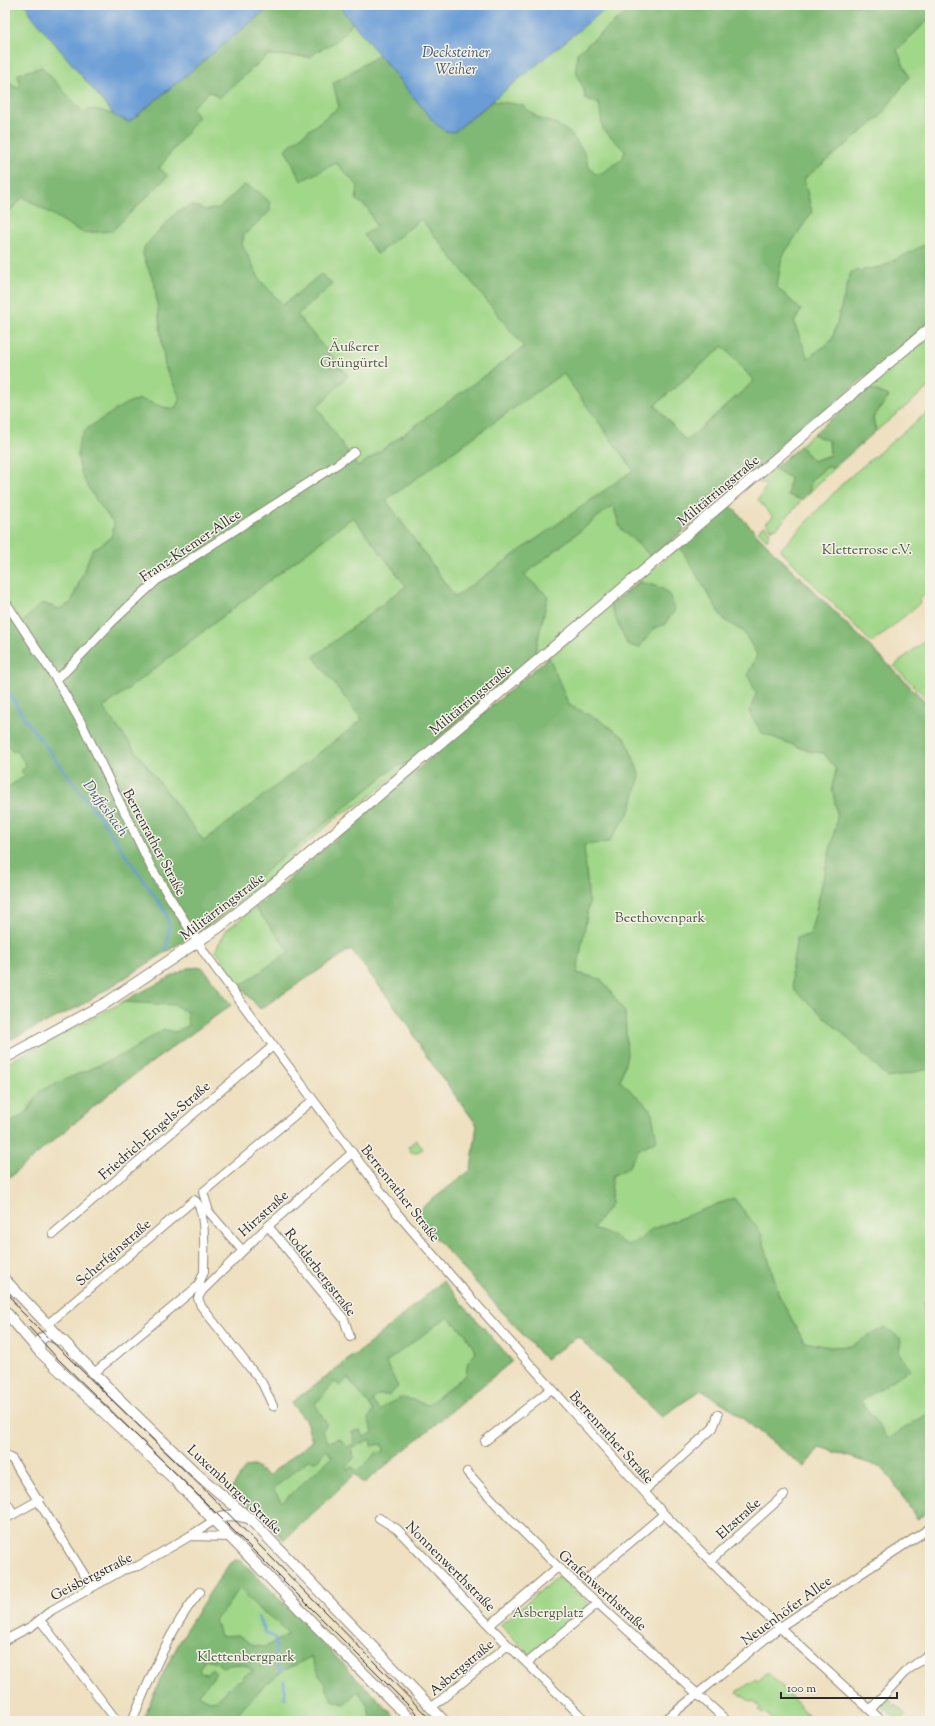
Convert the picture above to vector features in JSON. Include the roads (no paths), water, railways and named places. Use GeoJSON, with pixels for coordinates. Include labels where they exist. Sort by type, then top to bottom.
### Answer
{"type":"FeatureCollection","features":[{"type":"Feature","properties":{"kind":"main road","name":"Militärringstraße"},"geometry":{"type":"LineString","coordinates":[[5,1058],[97,1009],[198,942],[281,878],[930,328]]}},
{"type":"Feature","properties":{"kind":"main road","name":"Luxemburger Straße"},"geometry":{"type":"LineString","coordinates":[[5,1280],[170,1448],[250,1519],[444,1721]]}},
{"type":"Feature","properties":{"kind":"main road"},"geometry":{"type":"LineString","coordinates":[[5,1310],[39,1351],[216,1518],[230,1537],[412,1721]]}},
{"type":"Feature","properties":{"kind":"main road"},"geometry":{"type":"LineString","coordinates":[[39,1351],[40,1340],[45,1335],[50,1335],[66,1343]]}},
{"type":"Feature","properties":{"kind":"main road"},"geometry":{"type":"LineString","coordinates":[[216,1518],[223,1503],[220,1493]]}},
{"type":"Feature","properties":{"kind":"main road"},"geometry":{"type":"LineString","coordinates":[[216,1518],[235,1516],[250,1519]]}},
{"type":"Feature","properties":{"kind":"street","name":"Franz-Kremer-Allee"},"geometry":{"type":"LineString","coordinates":[[56,679],[65,672],[113,621],[156,581],[354,452]]}},
{"type":"Feature","properties":{"kind":"street","name":"Berrenrather Straße"},"geometry":{"type":"LineString","coordinates":[[5,601],[56,679],[82,724],[152,870],[198,942],[312,1100],[407,1224],[551,1389],[664,1514],[710,1561],[882,1721]]}},
{"type":"Feature","properties":{"kind":"street","name":"Friedrich-Engels-Straße"},"geometry":{"type":"LineString","coordinates":[[53,1234],[273,1046]]}},
{"type":"Feature","properties":{"kind":"street"},"geometry":{"type":"LineString","coordinates":[[242,1250],[209,1212],[203,1192],[312,1100]]}},
{"type":"Feature","properties":{"kind":"street","name":"Hirzstraße"},"geometry":{"type":"LineString","coordinates":[[273,1406],[262,1383],[201,1306],[198,1298],[202,1291],[242,1250],[352,1153]]}},
{"type":"Feature","properties":{"kind":"street","name":"Scherfginstraße"},"geometry":{"type":"LineString","coordinates":[[48,1324],[194,1200],[200,1204],[203,1214],[204,1272],[198,1286],[94,1372]]}},
{"type":"Feature","properties":{"kind":"street","name":"Rodderbergstraße"},"geometry":{"type":"LineString","coordinates":[[268,1226],[344,1319],[350,1337]]}},
{"type":"Feature","properties":{"kind":"street"},"geometry":{"type":"LineString","coordinates":[[485,1441],[551,1389]]}},
{"type":"Feature","properties":{"kind":"street"},"geometry":{"type":"LineString","coordinates":[[644,1491],[713,1428],[718,1415]]}},
{"type":"Feature","properties":{"kind":"street"},"geometry":{"type":"LineString","coordinates":[[5,1459],[11,1458],[92,1587]]}},
{"type":"Feature","properties":{"kind":"street","name":"Grafenwerthstraße"},"geometry":{"type":"LineString","coordinates":[[467,1472],[558,1567],[727,1721]]}},
{"type":"Feature","properties":{"kind":"street","name":"Elzstraße"},"geometry":{"type":"LineString","coordinates":[[710,1561],[784,1495]]}},
{"type":"Feature","properties":{"kind":"street"},"geometry":{"type":"LineString","coordinates":[[5,1500],[14,1514]]}},
{"type":"Feature","properties":{"kind":"street"},"geometry":{"type":"LineString","coordinates":[[5,1520],[38,1500]]}},
{"type":"Feature","properties":{"kind":"street"},"geometry":{"type":"LineString","coordinates":[[587,1578],[664,1514]]}},
{"type":"Feature","properties":{"kind":"street","name":"Geisbergstraße"},"geometry":{"type":"LineString","coordinates":[[5,1640],[92,1587],[123,1570],[138,1566],[190,1536],[216,1518]]}},
{"type":"Feature","properties":{"kind":"street","name":"Nonnenwerthstraße"},"geometry":{"type":"LineString","coordinates":[[379,1518],[397,1529],[508,1645],[586,1721]]}},
{"type":"Feature","properties":{"kind":"street","name":"Neuenhöfer Allee"},"geometry":{"type":"LineString","coordinates":[[664,1721],[780,1627],[930,1528]]}},
{"type":"Feature","properties":{"kind":"street"},"geometry":{"type":"LineString","coordinates":[[190,1536],[230,1537]]}},
{"type":"Feature","properties":{"kind":"street"},"geometry":{"type":"LineString","coordinates":[[490,1625],[558,1567]]}},
{"type":"Feature","properties":{"kind":"street"},"geometry":{"type":"LineString","coordinates":[[132,1721],[153,1671],[185,1613],[200,1592]]}},
{"type":"Feature","properties":{"kind":"street"},"geometry":{"type":"LineString","coordinates":[[527,1663],[598,1603]]}},
{"type":"Feature","properties":{"kind":"street"},"geometry":{"type":"LineString","coordinates":[[40,1620],[117,1721]]}},
{"type":"Feature","properties":{"kind":"street","name":"Asbergstraße"},"geometry":{"type":"LineString","coordinates":[[431,1708],[508,1645]]}},
{"type":"Feature","properties":{"kind":"street"},"geometry":{"type":"LineString","coordinates":[[870,1710],[904,1673],[930,1654]]}},
{"type":"Feature","properties":{"kind":"water"},"geometry":{"type":"Polygon","coordinates":[[[26,5],[272,5],[129,122],[115,116],[32,16],[26,5]]]}},
{"type":"Feature","properties":{"kind":"water","name":"Decksteiner Weiher"},"geometry":{"type":"Polygon","coordinates":[[[338,5],[610,5],[454,132],[445,131],[434,122],[338,5]]]}},
{"type":"Feature","properties":{"kind":"waterway","name":"Duffesbach"},"geometry":{"type":"LineString","coordinates":[[5,687],[24,718],[99,816],[166,913],[169,926],[166,951]]}},
{"type":"Feature","properties":{"kind":"waterway"},"geometry":{"type":"LineString","coordinates":[[258,1617],[266,1633],[274,1637],[276,1645],[275,1654]]}},
{"type":"Feature","properties":{"kind":"waterway"},"geometry":{"type":"LineString","coordinates":[[275,1654],[274,1660],[280,1671],[283,1670]]}},
{"type":"Feature","properties":{"kind":"waterway"},"geometry":{"type":"LineString","coordinates":[[284,1681],[285,1698]]}},
{"type":"Feature","properties":{"kind":"tram line"},"geometry":{"type":"LineString","coordinates":[[5,1288],[18,1308],[211,1496],[432,1721]]}},
{"type":"Feature","properties":{"kind":"tram line"},"geometry":{"type":"LineString","coordinates":[[29,1327],[57,1358],[205,1502],[424,1721]]}},
{"type":"Feature","properties":{"kind":"park label","name":"Äußerer Grüngürtel"},"geometry":{"type":"Point","coordinates":[354,354]}},
{"type":"Feature","properties":{"kind":"park label","name":"Kletterrose e.V."},"geometry":{"type":"Point","coordinates":[867,549]}},
{"type":"Feature","properties":{"kind":"park label","name":"Beethovenpark"},"geometry":{"type":"Point","coordinates":[660,917]}},
{"type":"Feature","properties":{"kind":"park label","name":"Asbergplatz"},"geometry":{"type":"Point","coordinates":[548,1612]}},
{"type":"Feature","properties":{"kind":"park label","name":"Klettenbergpark"},"geometry":{"type":"Point","coordinates":[246,1656]}}]}
